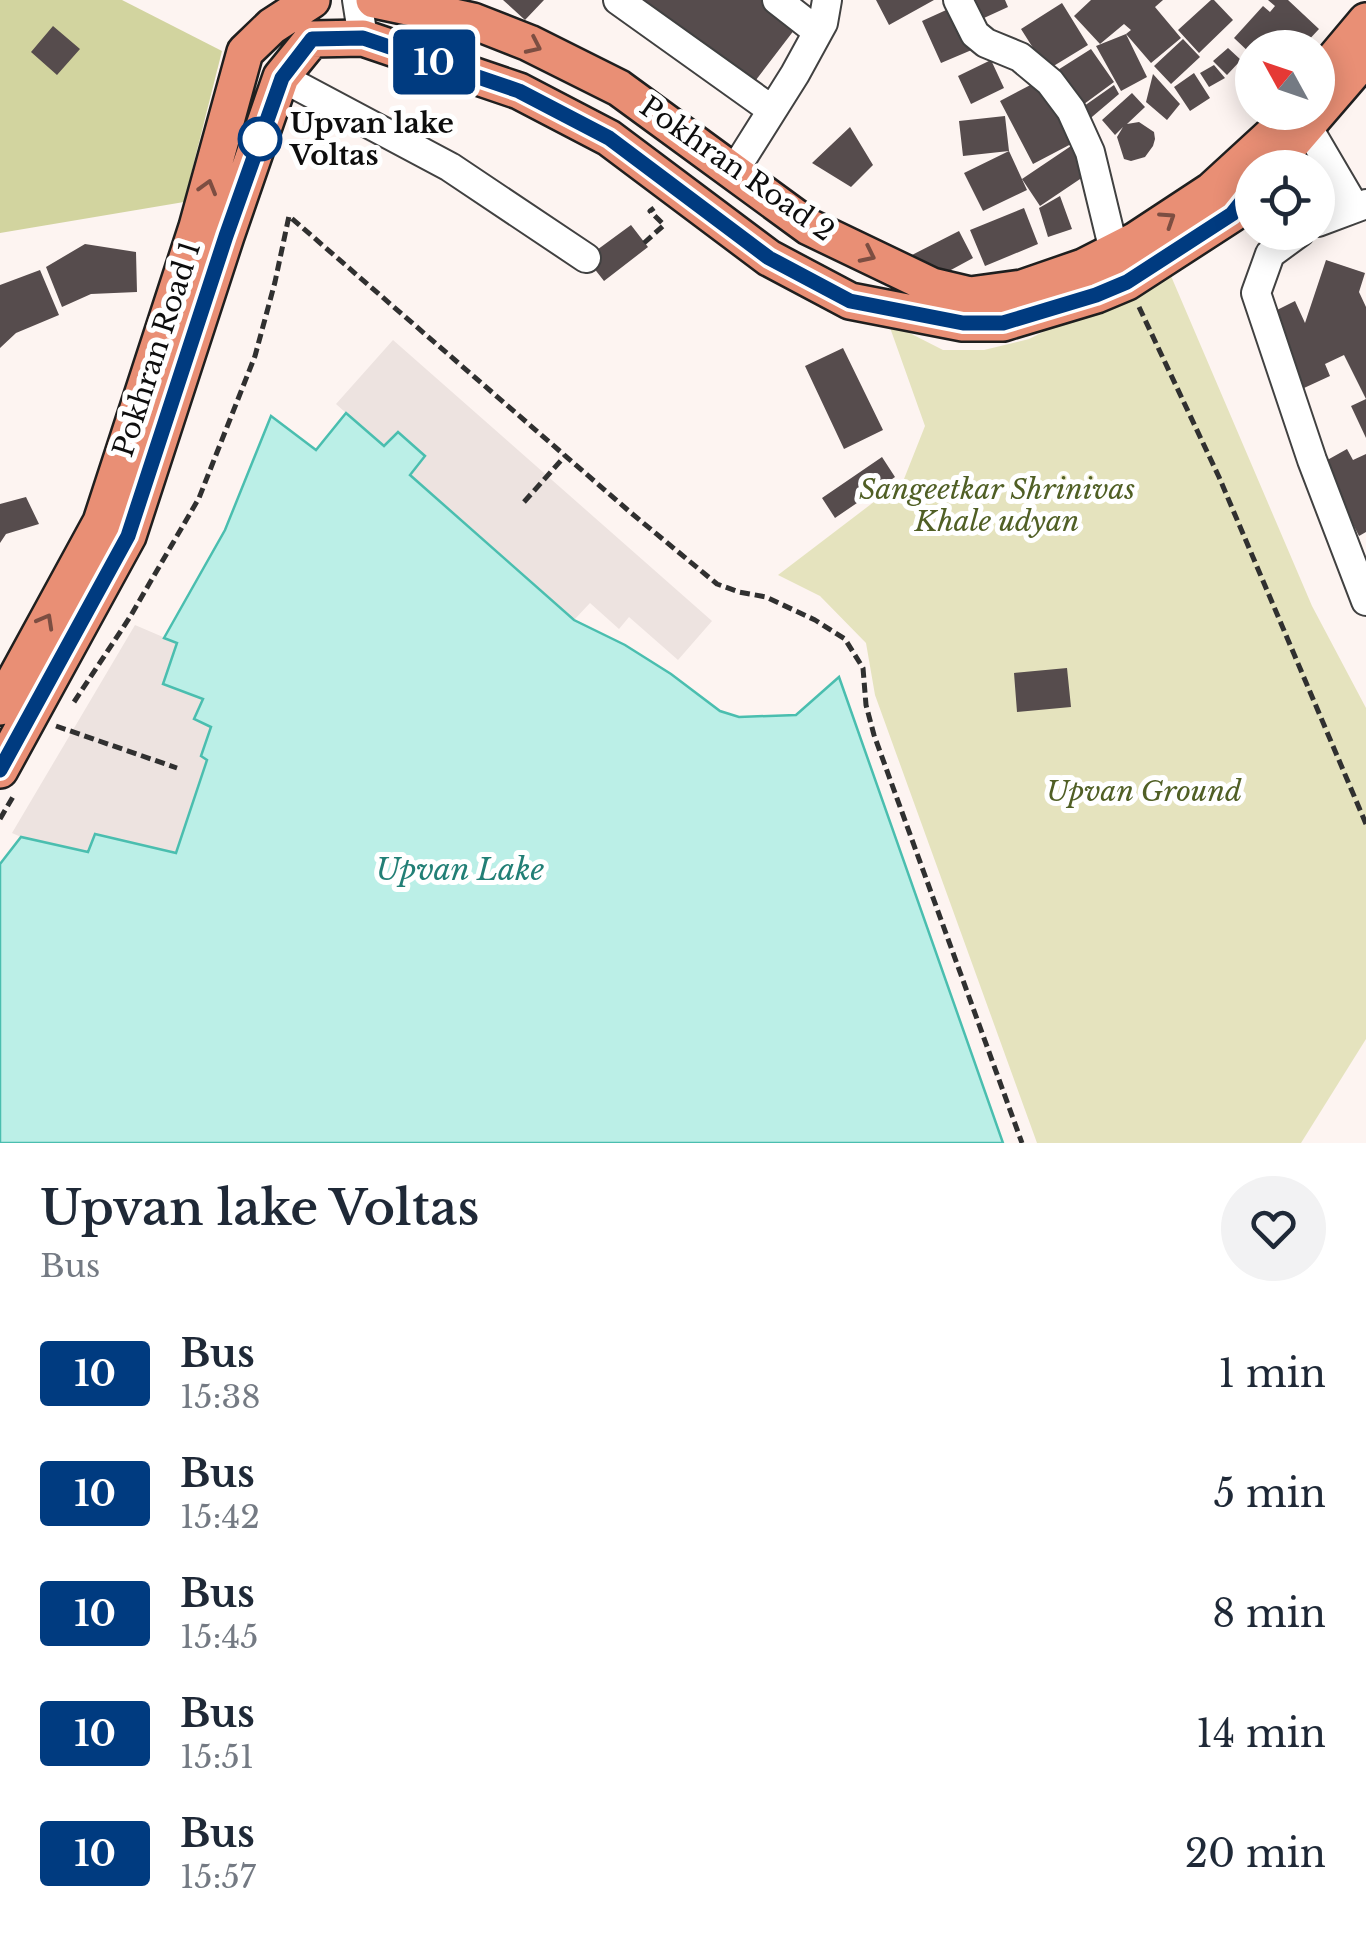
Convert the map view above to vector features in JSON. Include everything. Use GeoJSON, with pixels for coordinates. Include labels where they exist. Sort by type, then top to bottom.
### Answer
{"type":"FeatureCollection","features":[{"type":"Feature","properties":{"kind":"main road","name":"Pokhran Road 1"},"geometry":{"type":"LineString","coordinates":[[11,776],[24,710],[101,522],[197,227],[245,52],[272,26],[310,0]]}},
{"type":"Feature","properties":{"kind":"main road","name":"Pokhran Road 2"},"geometry":{"type":"LineString","coordinates":[[374,0],[474,21],[529,43],[619,88],[809,226],[932,286],[970,294],[1022,288],[1084,266],[1121,266],[1235,210]]}},
{"type":"Feature","properties":{"kind":"main road"},"geometry":{"type":"LineString","coordinates":[[1335,59],[1366,21]]}},
{"type":"Feature","properties":{"kind":"main road","name":"Pokhran Road 2"},"geometry":{"type":"LineString","coordinates":[[312,39],[363,38],[519,91],[609,138],[769,258],[850,301],[963,323],[1003,323],[1096,295],[1121,266],[1136,240],[1212,190],[1279,130]]}},
{"type":"Feature","properties":{"kind":"main road","name":"Pokhran Road 1"},"geometry":{"type":"LineString","coordinates":[[24,710],[128,536],[282,78],[312,39]]}},
{"type":"Feature","properties":{"kind":"main road","name":"Pokhran Road 2"},"geometry":{"type":"LineString","coordinates":[[1335,86],[1366,57]]}},
{"type":"Feature","properties":{"kind":"street"},"geometry":{"type":"LineString","coordinates":[[310,0],[312,39]]}},
{"type":"Feature","properties":{"kind":"street"},"geometry":{"type":"LineString","coordinates":[[357,0],[363,38]]}},
{"type":"Feature","properties":{"kind":"street"},"geometry":{"type":"LineString","coordinates":[[618,0],[772,110]]}},
{"type":"Feature","properties":{"kind":"street"},"geometry":{"type":"LineString","coordinates":[[777,0],[818,32]]}},
{"type":"Feature","properties":{"kind":"street"},"geometry":{"type":"LineString","coordinates":[[734,171],[823,24],[827,0]]}},
{"type":"Feature","properties":{"kind":"street"},"geometry":{"type":"LineString","coordinates":[[958,0],[975,34],[986,44],[1020,57],[1050,82],[1071,110],[1090,152],[1121,266]]}},
{"type":"Feature","properties":{"kind":"street"},"geometry":{"type":"LineString","coordinates":[[282,78],[450,168],[586,258]]}},
{"type":"Feature","properties":{"kind":"street"},"geometry":{"type":"LineString","coordinates":[[1307,130],[1361,206],[1335,216]]}},
{"type":"Feature","properties":{"kind":"street"},"geometry":{"type":"LineString","coordinates":[[1275,250],[1270,254],[1256,294],[1312,460],[1366,601]]}},
{"type":"Feature","properties":{"kind":"path"},"geometry":{"type":"LineString","coordinates":[[644,242],[664,225],[650,211]]}},
{"type":"Feature","properties":{"kind":"path"},"geometry":{"type":"LineString","coordinates":[[68,712],[130,617],[199,498],[255,356],[289,216],[717,584],[766,597],[845,639],[863,668],[874,735],[1022,1143]]}},
{"type":"Feature","properties":{"kind":"path"},"geometry":{"type":"LineString","coordinates":[[1121,266],[1218,477],[1366,824]]}},
{"type":"Feature","properties":{"kind":"path"},"geometry":{"type":"LineString","coordinates":[[524,502],[566,456]]}},
{"type":"Feature","properties":{"kind":"path"},"geometry":{"type":"LineString","coordinates":[[24,710],[177,768]]}},
{"type":"Feature","properties":{"kind":"path"},"geometry":{"type":"LineString","coordinates":[[0,819],[11,776]]}},
{"type":"Feature","properties":{"kind":"green space"},"geometry":{"type":"Polygon","coordinates":[[[0,0],[122,0],[222,51],[184,202],[0,233],[0,0]]]}},
{"type":"Feature","properties":{"kind":"green space","name":"Upvan Ground"},"geometry":{"type":"Polygon","coordinates":[[[1168,269],[1312,606],[1366,708],[1366,1039],[1301,1143],[1037,1143],[875,695],[866,643],[820,596],[778,575],[904,479],[925,426],[888,322],[943,350],[984,350],[1029,339],[1168,269]]]}},
{"type":"Feature","properties":{"kind":"shaded area"},"geometry":{"type":"Polygon","coordinates":[[[393,340],[712,621],[678,660],[629,617],[619,629],[590,603],[574,620],[409,474],[425,456],[384,447],[336,404],[393,340]]]}},
{"type":"Feature","properties":{"kind":"shaded area"},"geometry":{"type":"Polygon","coordinates":[[[135,625],[177,643],[204,699],[211,726],[201,755],[207,760],[176,854],[95,834],[88,852],[12,833],[135,625]]]}},
{"type":"Feature","properties":{"kind":"water","name":"Upvan Lake"},"geometry":{"type":"Polygon","coordinates":[[[346,413],[384,446],[398,432],[425,456],[410,475],[574,620],[625,645],[720,711],[739,717],[796,715],[839,677],[1003,1143],[0,1143],[0,864],[21,837],[88,852],[95,834],[176,853],[207,760],[201,756],[211,727],[194,719],[203,699],[163,684],[177,643],[164,638],[225,530],[271,416],[316,450],[346,413]]]}},
{"type":"Feature","properties":{"kind":"building"},"geometry":{"type":"Polygon","coordinates":[[[503,0],[544,0],[525,20],[503,0]]]}},
{"type":"Feature","properties":{"kind":"building"},"geometry":{"type":"Polygon","coordinates":[[[635,0],[765,0],[798,25],[749,89],[635,0]]]}},
{"type":"Feature","properties":{"kind":"building"},"geometry":{"type":"Polygon","coordinates":[[[876,0],[934,0],[889,25],[876,0]]]}},
{"type":"Feature","properties":{"kind":"building"},"geometry":{"type":"Polygon","coordinates":[[[962,0],[1005,0],[1008,7],[973,23],[962,0]]]}},
{"type":"Feature","properties":{"kind":"building"},"geometry":{"type":"Polygon","coordinates":[[[1091,0],[1163,0],[1155,7],[1181,38],[1151,63],[1126,34],[1131,30],[1124,24],[1100,44],[1074,16],[1091,0]]]}},
{"type":"Feature","properties":{"kind":"building"},"geometry":{"type":"Polygon","coordinates":[[[1211,0],[1233,20],[1199,53],[1178,30],[1211,0]]]}},
{"type":"Feature","properties":{"kind":"building"},"geometry":{"type":"Polygon","coordinates":[[[1268,0],[1288,0],[1319,29],[1241,30],[1263,6],[1270,12],[1275,6],[1268,0]]]}},
{"type":"Feature","properties":{"kind":"building"},"geometry":{"type":"Polygon","coordinates":[[[1062,3],[1088,45],[1047,70],[1021,29],[1062,3]]]}},
{"type":"Feature","properties":{"kind":"building"},"geometry":{"type":"Polygon","coordinates":[[[955,6],[974,49],[941,63],[922,21],[955,6]]]}},
{"type":"Feature","properties":{"kind":"building"},"geometry":{"type":"Polygon","coordinates":[[[53,26],[80,49],[57,75],[31,52],[53,26]]]}},
{"type":"Feature","properties":{"kind":"building"},"geometry":{"type":"Polygon","coordinates":[[[1126,34],[1147,77],[1121,91],[1096,46],[1126,34]]]}},
{"type":"Feature","properties":{"kind":"building"},"geometry":{"type":"Polygon","coordinates":[[[1183,39],[1200,57],[1171,84],[1154,66],[1183,39]]]}},
{"type":"Feature","properties":{"kind":"building"},"geometry":{"type":"Polygon","coordinates":[[[1228,48],[1235,54],[1235,66],[1227,75],[1213,61],[1228,48]]]}},
{"type":"Feature","properties":{"kind":"building"},"geometry":{"type":"Polygon","coordinates":[[[1091,49],[1114,82],[1080,107],[1053,73],[1091,49]]]}},
{"type":"Feature","properties":{"kind":"building"},"geometry":{"type":"Polygon","coordinates":[[[991,60],[1004,88],[971,104],[958,76],[991,60]]]}},
{"type":"Feature","properties":{"kind":"building"},"geometry":{"type":"Polygon","coordinates":[[[1214,65],[1225,78],[1209,87],[1200,73],[1214,65]]]}},
{"type":"Feature","properties":{"kind":"building"},"geometry":{"type":"Polygon","coordinates":[[[1194,73],[1210,98],[1190,111],[1174,87],[1194,73]]]}},
{"type":"Feature","properties":{"kind":"building"},"geometry":{"type":"Polygon","coordinates":[[[1153,74],[1180,104],[1167,120],[1146,102],[1153,74]]]}},
{"type":"Feature","properties":{"kind":"building"},"geometry":{"type":"Polygon","coordinates":[[[1040,80],[1073,143],[1033,164],[1000,101],[1040,80]]]}},
{"type":"Feature","properties":{"kind":"building"},"geometry":{"type":"Polygon","coordinates":[[[1114,85],[1119,94],[1086,122],[1077,111],[1114,85]]]}},
{"type":"Feature","properties":{"kind":"building"},"geometry":{"type":"Polygon","coordinates":[[[1132,93],[1145,107],[1127,124],[1139,122],[1154,132],[1155,139],[1145,157],[1131,161],[1124,159],[1117,137],[1123,127],[1115,135],[1102,120],[1132,93]]]}},
{"type":"Feature","properties":{"kind":"building"},"geometry":{"type":"Polygon","coordinates":[[[1005,116],[1009,151],[963,156],[959,121],[1005,116]]]}},
{"type":"Feature","properties":{"kind":"building"},"geometry":{"type":"Polygon","coordinates":[[[850,127],[873,165],[851,187],[812,163],[850,127]]]}},
{"type":"Feature","properties":{"kind":"building"},"geometry":{"type":"Polygon","coordinates":[[[1071,146],[1089,173],[1040,206],[1022,179],[1071,146]]]}},
{"type":"Feature","properties":{"kind":"building"},"geometry":{"type":"Polygon","coordinates":[[[1009,151],[1027,190],[983,211],[964,173],[1009,151]]]}},
{"type":"Feature","properties":{"kind":"building"},"geometry":{"type":"Polygon","coordinates":[[[1060,196],[1072,229],[1048,237],[1039,208],[1060,196]]]}},
{"type":"Feature","properties":{"kind":"building"},"geometry":{"type":"Polygon","coordinates":[[[1024,208],[1038,244],[985,266],[970,230],[1024,208]]]}},
{"type":"Feature","properties":{"kind":"building"},"geometry":{"type":"Polygon","coordinates":[[[631,225],[648,247],[604,281],[586,258],[631,225]]]}},
{"type":"Feature","properties":{"kind":"building"},"geometry":{"type":"Polygon","coordinates":[[[959,231],[973,258],[938,277],[908,257],[959,231]]]}},
{"type":"Feature","properties":{"kind":"building"},"geometry":{"type":"Polygon","coordinates":[[[85,244],[136,252],[137,292],[91,294],[62,307],[46,267],[85,244]]]}},
{"type":"Feature","properties":{"kind":"building"},"geometry":{"type":"Polygon","coordinates":[[[1326,260],[1365,273],[1359,292],[1366,307],[1366,399],[1344,355],[1325,364],[1330,376],[1304,388],[1269,314],[1295,301],[1305,323],[1326,260]]]}},
{"type":"Feature","properties":{"kind":"building"},"geometry":{"type":"Polygon","coordinates":[[[40,270],[59,315],[16,333],[0,348],[0,285],[40,270]]]}},
{"type":"Feature","properties":{"kind":"building"},"geometry":{"type":"Polygon","coordinates":[[[843,348],[883,430],[844,449],[805,366],[843,348]]]}},
{"type":"Feature","properties":{"kind":"building"},"geometry":{"type":"Polygon","coordinates":[[[1366,399],[1366,438],[1351,406],[1366,399]]]}},
{"type":"Feature","properties":{"kind":"building"},"geometry":{"type":"Polygon","coordinates":[[[1347,449],[1353,460],[1366,454],[1366,532],[1359,536],[1322,463],[1347,449]]]}},
{"type":"Feature","properties":{"kind":"building"},"geometry":{"type":"Polygon","coordinates":[[[882,457],[895,477],[835,518],[822,498],[882,457]]]}},
{"type":"Feature","properties":{"kind":"building"},"geometry":{"type":"Polygon","coordinates":[[[26,497],[39,524],[6,534],[0,543],[0,504],[26,497]]]}},
{"type":"Feature","properties":{"kind":"building"},"geometry":{"type":"Polygon","coordinates":[[[1067,668],[1071,707],[1017,712],[1014,673],[1067,668]]]}},
{"type":"Feature","properties":{"kind":"bus line","name":"10"},"geometry":{"type":"LineString","coordinates":[[0,770],[128,536],[282,78],[312,39],[363,38],[519,91],[609,138],[769,258],[850,301],[963,323],[1003,323],[1096,295],[1127,282],[1235,210]]}},
{"type":"Feature","properties":{"kind":"place","name":"Upvan lake Voltas"},"geometry":{"type":"Point","coordinates":[260,139]}},
{"type":"Feature","properties":{"kind":"park label","name":"Sangeetkar Shrinivas Khale udyan"},"geometry":{"type":"Point","coordinates":[997,505]}}]}
